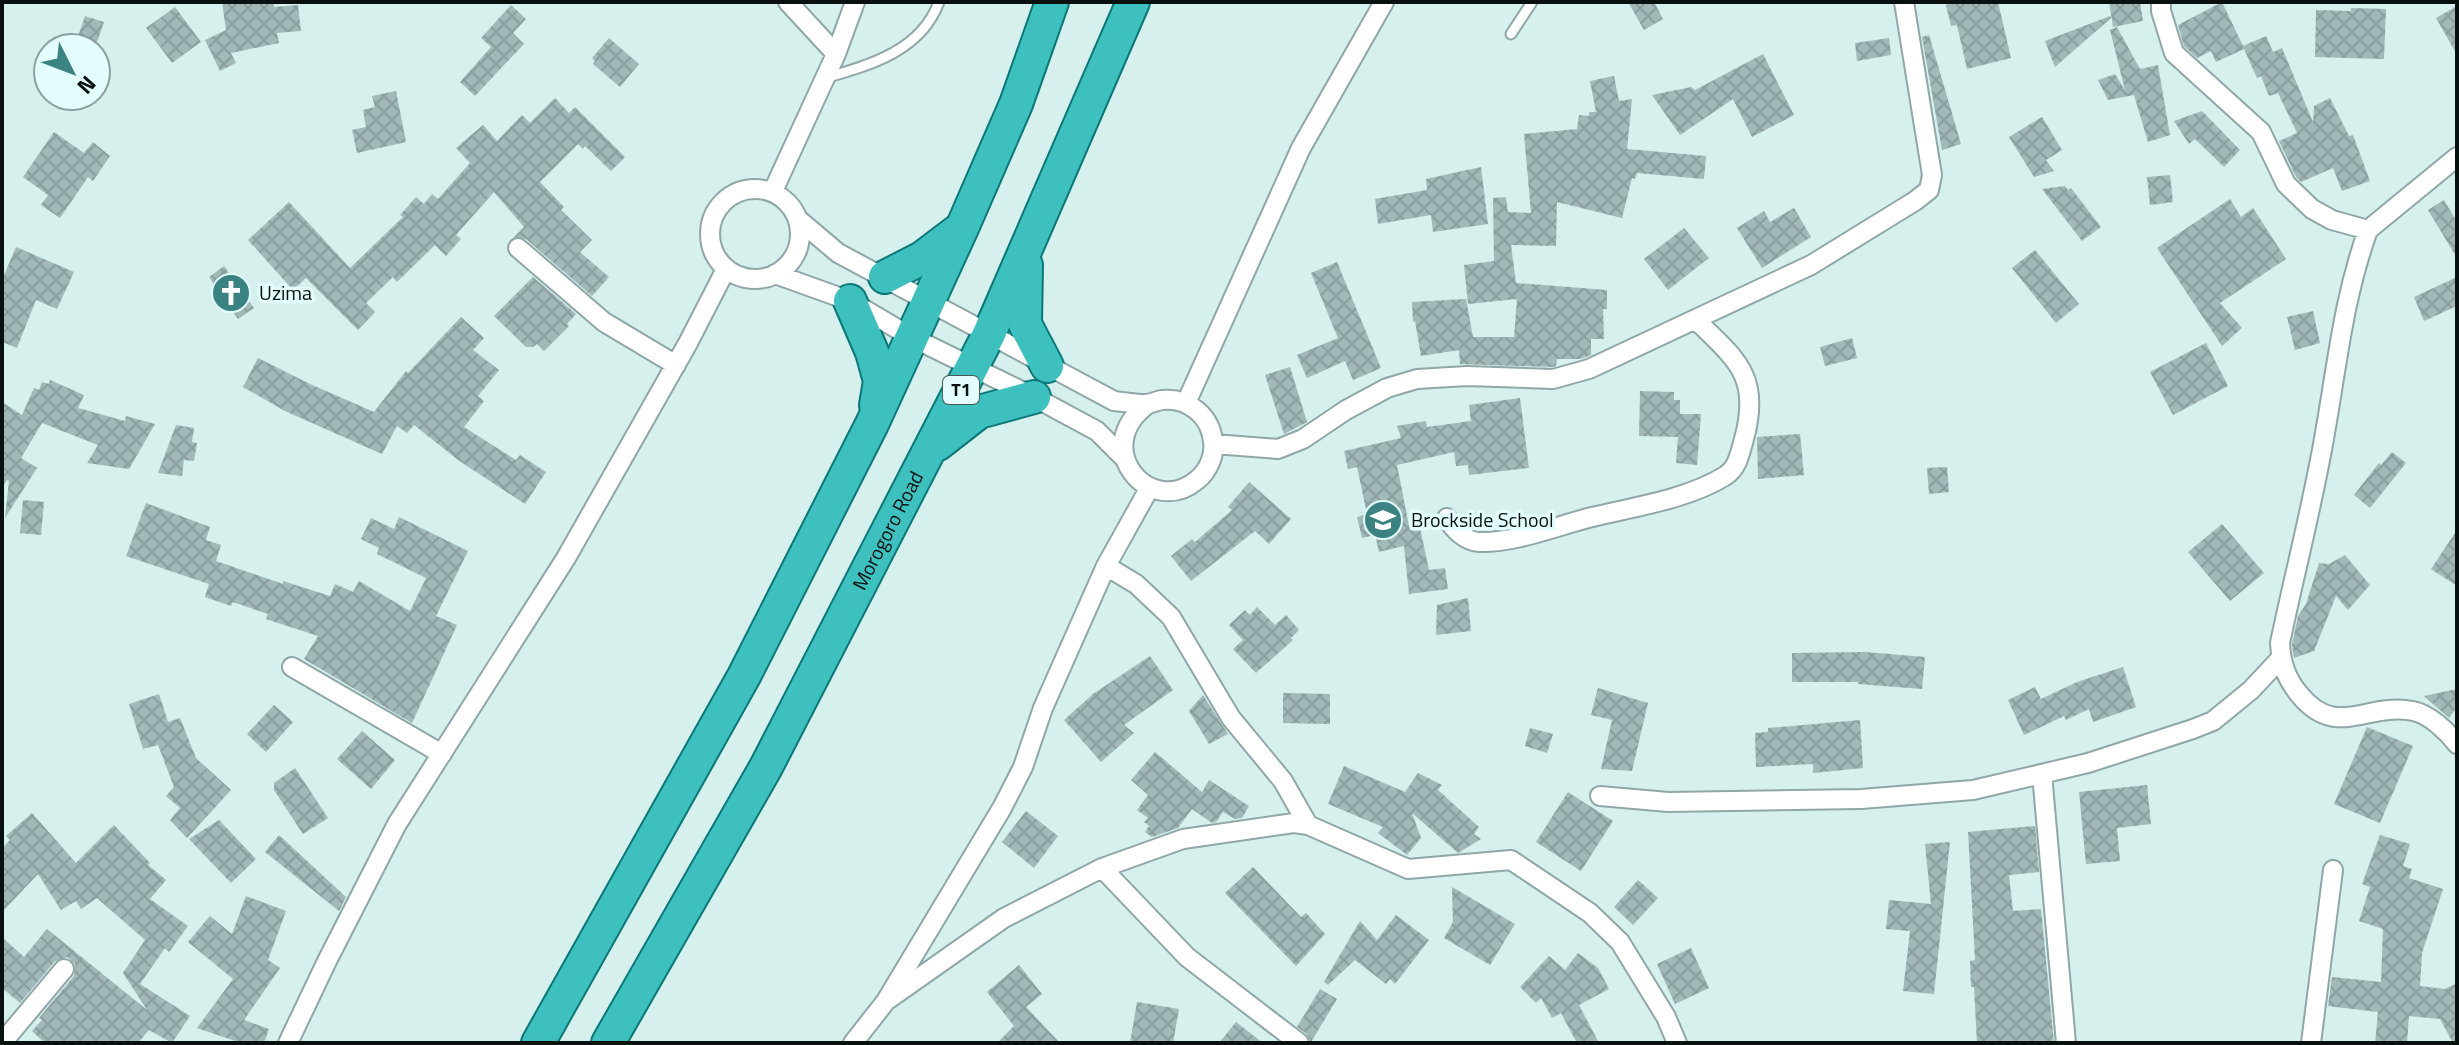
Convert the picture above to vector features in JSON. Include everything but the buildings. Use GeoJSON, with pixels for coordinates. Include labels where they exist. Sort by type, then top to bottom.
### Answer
{"type":"FeatureCollection","features":[{"type":"Feature","properties":{"kind":"highway"},"geometry":{"type":"LineString","coordinates":[[538,1043],[744,676],[872,424],[1016,104],[1052,2]]}},
{"type":"Feature","properties":{"kind":"highway","name":"Morogoro Road"},"geometry":{"type":"LineString","coordinates":[[608,1043],[766,767],[972,368],[1133,2]]}},
{"type":"Feature","properties":{"kind":"highway"},"geometry":{"type":"LineString","coordinates":[[885,277],[922,258],[962,228]]}},
{"type":"Feature","properties":{"kind":"highway"},"geometry":{"type":"LineString","coordinates":[[1026,250],[1025,324],[1047,366]]}},
{"type":"Feature","properties":{"kind":"highway"},"geometry":{"type":"LineString","coordinates":[[850,301],[872,352],[880,381],[872,424]]}},
{"type":"Feature","properties":{"kind":"highway"},"geometry":{"type":"LineString","coordinates":[[929,451],[979,412],[1034,397]]}},
{"type":"Feature","properties":{"kind":"street"},"geometry":{"type":"LineString","coordinates":[[788,2],[836,54]]}},
{"type":"Feature","properties":{"kind":"street"},"geometry":{"type":"LineString","coordinates":[[773,191],[836,54],[855,2]]}},
{"type":"Feature","properties":{"kind":"street"},"geometry":{"type":"LineString","coordinates":[[1186,403],[1301,148],[1384,2]]}},
{"type":"Feature","properties":{"kind":"street"},"geometry":{"type":"LineString","coordinates":[[1214,444],[1278,449],[1303,439],[1387,388],[1417,379],[1467,376],[1553,379],[1589,369],[1811,265],[1915,201],[1929,190],[1932,175],[1904,2]]}},
{"type":"Feature","properties":{"kind":"street"},"geometry":{"type":"LineString","coordinates":[[2161,2],[2174,53],[2261,132],[2286,184],[2312,209],[2332,220],[2368,230]]}},
{"type":"Feature","properties":{"kind":"street"},"geometry":{"type":"LineString","coordinates":[[2457,157],[2368,230],[2353,271],[2326,430],[2280,643],[2280,659],[2287,677],[2312,709],[2327,717],[2338,718],[2384,711],[2417,712],[2449,734],[2457,744]]}},
{"type":"Feature","properties":{"kind":"street"},"geometry":{"type":"LineString","coordinates":[[799,220],[800,245],[794,257],[775,274],[750,279],[726,269],[712,248],[710,235],[716,210],[736,193],[748,189],[773,191],[793,208],[799,220],[838,253],[1114,401],[1186,403],[1206,419],[1214,444],[1212,456],[1199,478],[1176,490],[1150,487],[1130,471],[1125,459],[1124,434],[1129,422],[1148,404]]}},
{"type":"Feature","properties":{"kind":"street"},"geometry":{"type":"LineString","coordinates":[[518,248],[604,322],[676,365]]}},
{"type":"Feature","properties":{"kind":"street"},"geometry":{"type":"LineString","coordinates":[[288,1043],[397,824],[566,558],[676,365],[726,269]]}},
{"type":"Feature","properties":{"kind":"street"},"geometry":{"type":"LineString","coordinates":[[775,274],[850,301],[911,337],[1034,397],[1097,431],[1125,459]]}},
{"type":"Feature","properties":{"kind":"street"},"geometry":{"type":"LineString","coordinates":[[1447,518],[1454,530],[1476,542],[1509,538],[1661,501],[1729,474],[1737,463],[1749,420],[1744,372],[1734,357],[1696,320]]}},
{"type":"Feature","properties":{"kind":"street"},"geometry":{"type":"LineString","coordinates":[[853,1043],[886,1001],[1002,808],[1023,767],[1043,708],[1106,566],[1150,487]]}},
{"type":"Feature","properties":{"kind":"street"},"geometry":{"type":"LineString","coordinates":[[1106,566],[1136,584],[1171,617],[1231,718],[1283,781],[1308,825]]}},
{"type":"Feature","properties":{"kind":"street"},"geometry":{"type":"LineString","coordinates":[[1600,796],[1668,802],[1861,799],[1973,790],[2137,749],[2213,721],[2251,690],[2280,659]]}},
{"type":"Feature","properties":{"kind":"street"},"geometry":{"type":"LineString","coordinates":[[292,667],[442,754]]}},
{"type":"Feature","properties":{"kind":"street"},"geometry":{"type":"LineString","coordinates":[[2042,774],[2066,1043]]}},
{"type":"Feature","properties":{"kind":"street"},"geometry":{"type":"LineString","coordinates":[[886,1001],[1004,918],[1102,868],[1183,839],[1281,823],[1308,825],[1408,869],[1511,860],[1590,913],[1620,942],[1666,1017],[1677,1043]]}},
{"type":"Feature","properties":{"kind":"street"},"geometry":{"type":"LineString","coordinates":[[1102,868],[1187,957],[1299,1043]]}},
{"type":"Feature","properties":{"kind":"street"},"geometry":{"type":"LineString","coordinates":[[2311,1043],[2333,870]]}},
{"type":"Feature","properties":{"kind":"street"},"geometry":{"type":"LineString","coordinates":[[2,1043],[64,969]]}},
{"type":"Feature","properties":{"kind":"lane"},"geometry":{"type":"LineString","coordinates":[[825,78],[874,64],[912,42],[934,17],[939,2]]}},
{"type":"Feature","properties":{"kind":"lane"},"geometry":{"type":"LineString","coordinates":[[1511,34],[1532,2]]}},
{"type":"Feature","properties":{"kind":"place","name":"Uzima"},"geometry":{"type":"Point","coordinates":[231,293]}},
{"type":"Feature","properties":{"kind":"place","name":"Brockside School"},"geometry":{"type":"Point","coordinates":[1383,520]}}]}
